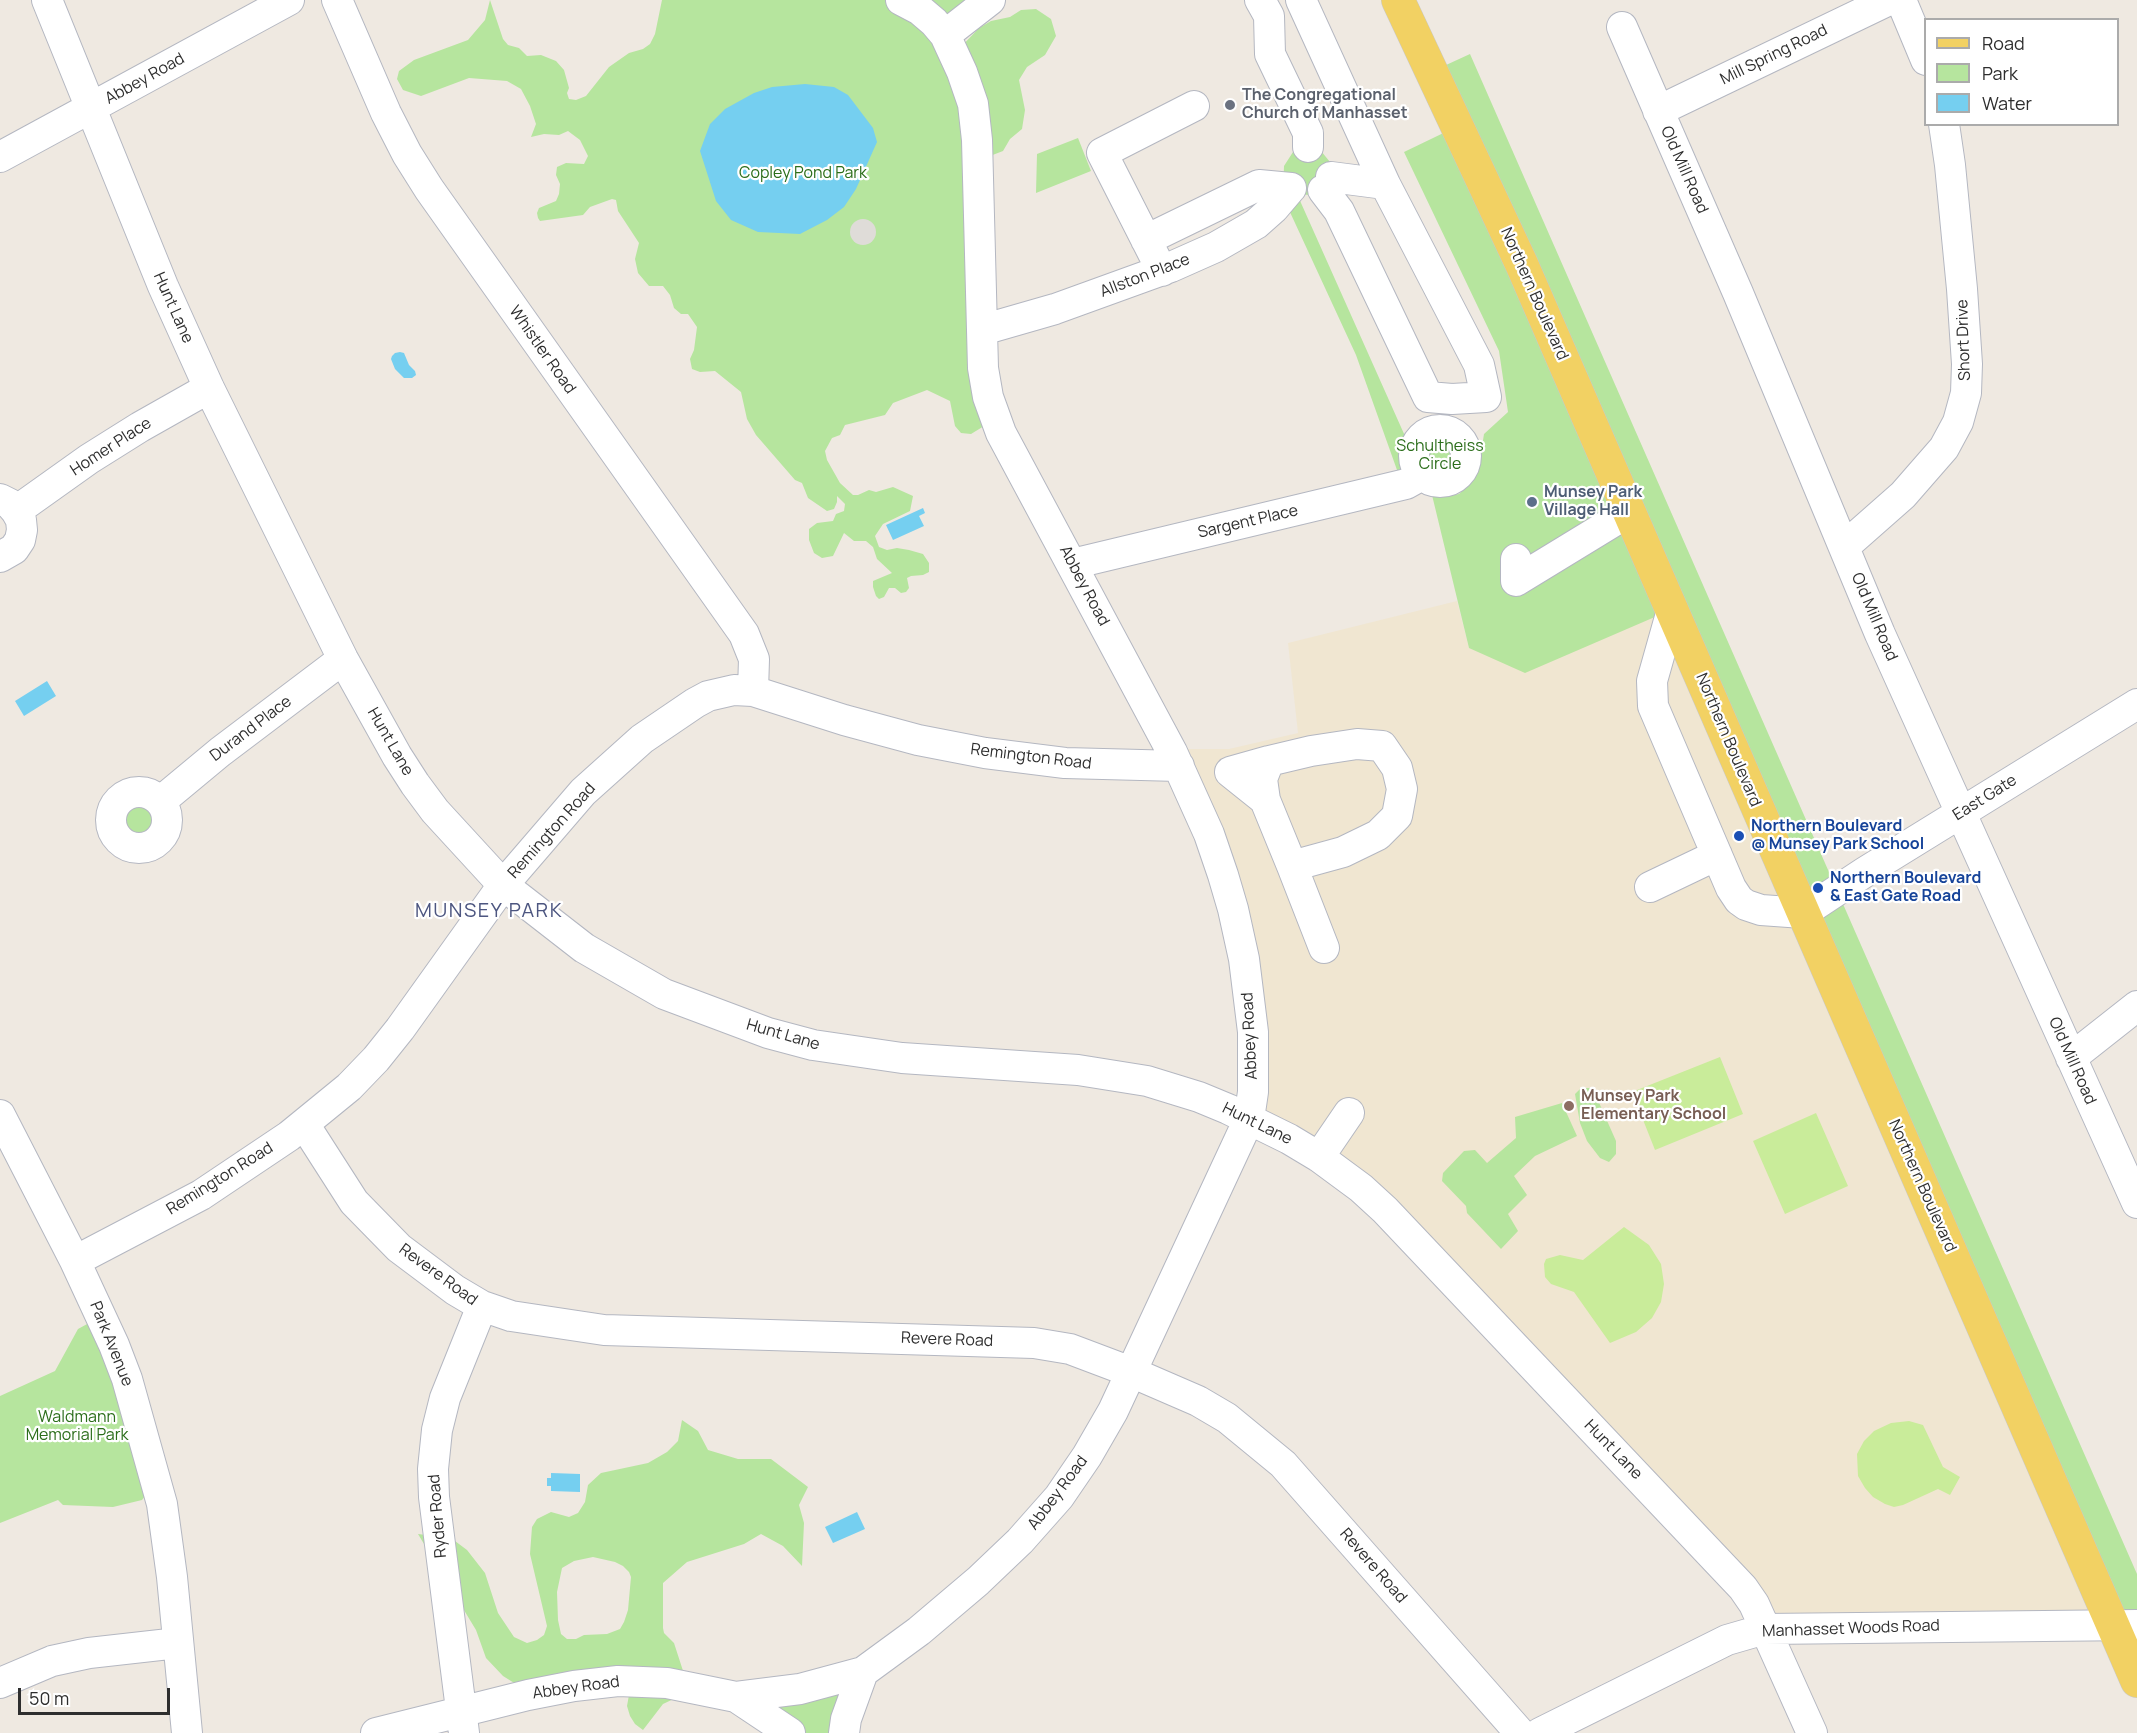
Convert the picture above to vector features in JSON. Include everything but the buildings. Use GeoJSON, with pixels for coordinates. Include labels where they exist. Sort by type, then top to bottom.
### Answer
{"type":"FeatureCollection","features":[{"type":"Feature","properties":{"kind":"main road","name":"Northern Boulevard"},"geometry":{"type":"LineString","coordinates":[[1398,0],[1522,265],[1803,913],[2125,1624],[2137,1681]]}},
{"type":"Feature","properties":{"kind":"street","name":"Hunt Lane"},"geometry":{"type":"LineString","coordinates":[[47,0],[163,286],[209,388],[343,659],[415,784],[435,811],[503,885],[584,948],[664,994],[768,1033],[813,1045],[902,1058],[1078,1070],[1155,1083],[1199,1097],[1249,1119],[1319,1157],[1361,1188],[1385,1210],[1748,1594],[1812,1733]]}},
{"type":"Feature","properties":{"kind":"street","name":"Abbey Road"},"geometry":{"type":"LineString","coordinates":[[0,157],[289,0]]}},
{"type":"Feature","properties":{"kind":"street","name":"Whistler Road"},"geometry":{"type":"LineString","coordinates":[[337,0],[386,112],[407,154],[429,189],[744,634],[754,659],[753,691]]}},
{"type":"Feature","properties":{"kind":"street","name":"Abbey Road"},"geometry":{"type":"LineString","coordinates":[[376,1733],[463,1722],[547,1691],[618,1681],[682,1685],[736,1697],[800,1689],[863,1672],[919,1631],[978,1581],[1020,1541],[1059,1497],[1087,1456],[1113,1411],[1249,1119],[1253,1092],[1254,1048],[1244,959],[1223,875],[1209,834],[1182,774],[1001,433],[985,380],[977,121],[968,86],[945,35],[920,10],[901,0]]}},
{"type":"Feature","properties":{"kind":"street"},"geometry":{"type":"LineString","coordinates":[[945,35],[990,0]]}},
{"type":"Feature","properties":{"kind":"street"},"geometry":{"type":"LineString","coordinates":[[1260,0],[1269,16],[1270,54],[1308,133],[1308,147]]}},
{"type":"Feature","properties":{"kind":"street"},"geometry":{"type":"LineString","coordinates":[[1301,0],[1385,184],[1479,365],[1486,397],[1452,399],[1428,397],[1327,183]]}},
{"type":"Feature","properties":{"kind":"street","name":"Mill Spring Road"},"geometry":{"type":"LineString","coordinates":[[1658,111],[1889,0]]}},
{"type":"Feature","properties":{"kind":"street"},"geometry":{"type":"LineString","coordinates":[[1901,0],[1924,55]]}},
{"type":"Feature","properties":{"kind":"street","name":"Old Mill Road"},"geometry":{"type":"LineString","coordinates":[[1622,27],[1738,293],[1880,634],[2137,1203]]}},
{"type":"Feature","properties":{"kind":"street"},"geometry":{"type":"LineString","coordinates":[[1162,271],[1102,153],[1194,106]]}},
{"type":"Feature","properties":{"kind":"street","name":"Short Drive"},"geometry":{"type":"LineString","coordinates":[[1844,547],[1903,495],[1944,448],[1958,422],[1966,393],[1967,364],[1962,289],[1944,126]]}},
{"type":"Feature","properties":{"kind":"street"},"geometry":{"type":"LineString","coordinates":[[1300,148],[1315,148],[1326,156],[1332,169],[1327,183],[1310,195],[1297,193],[1291,188],[1284,174],[1287,158],[1300,148]]}},
{"type":"Feature","properties":{"kind":"street"},"geometry":{"type":"LineString","coordinates":[[1327,183],[1385,184]]}},
{"type":"Feature","properties":{"kind":"street"},"geometry":{"type":"LineString","coordinates":[[1146,240],[1259,185],[1291,188]]}},
{"type":"Feature","properties":{"kind":"street","name":"Allston Place"},"geometry":{"type":"LineString","coordinates":[[982,330],[1055,309],[1162,271],[1216,247],[1256,224],[1291,188]]}},
{"type":"Feature","properties":{"kind":"street","name":"Homer Place"},"geometry":{"type":"LineString","coordinates":[[0,557],[14,549],[20,540],[22,530],[21,520],[8,505],[89,459],[140,426],[209,388]]}},
{"type":"Feature","properties":{"kind":"street","name":"Sargent Place"},"geometry":{"type":"LineString","coordinates":[[1072,564],[1406,484],[1415,479],[1419,472]]}},
{"type":"Feature","properties":{"kind":"street"},"geometry":{"type":"LineString","coordinates":[[1516,559],[1516,581],[1629,512]]}},
{"type":"Feature","properties":{"kind":"street"},"geometry":{"type":"LineString","coordinates":[[1672,610],[1652,681],[1653,706],[1731,888],[1739,900],[1746,905],[1761,910],[1803,913]]}},
{"type":"Feature","properties":{"kind":"street","name":"Durand Place"},"geometry":{"type":"LineString","coordinates":[[160,801],[220,752],[343,659]]}},
{"type":"Feature","properties":{"kind":"street","name":"Remington Road"},"geometry":{"type":"LineString","coordinates":[[75,1261],[201,1195],[304,1124],[349,1087],[376,1059],[503,885],[583,792],[642,739],[708,696],[734,690],[753,691],[918,740],[985,753],[1065,763],[1182,774],[1230,772],[1269,762]]}},
{"type":"Feature","properties":{"kind":"street","name":"East Gate"},"geometry":{"type":"LineString","coordinates":[[1803,913],[1865,872],[2137,704]]}},
{"type":"Feature","properties":{"kind":"street"},"geometry":{"type":"LineString","coordinates":[[1292,866],[1343,852],[1378,836],[1397,816],[1402,789],[1396,768],[1382,746],[1358,744],[1311,751],[1269,762],[1262,779],[1265,800],[1324,948]]}},
{"type":"Feature","properties":{"kind":"street"},"geometry":{"type":"LineString","coordinates":[[1230,772],[1265,800]]}},
{"type":"Feature","properties":{"kind":"street"},"geometry":{"type":"LineString","coordinates":[[1650,887],[1717,855]]}},
{"type":"Feature","properties":{"kind":"street"},"geometry":{"type":"LineString","coordinates":[[2071,1058],[2137,1006]]}},
{"type":"Feature","properties":{"kind":"street"},"geometry":{"type":"LineString","coordinates":[[1319,1157],[1349,1113]]}},
{"type":"Feature","properties":{"kind":"street","name":"Park Avenue"},"geometry":{"type":"LineString","coordinates":[[0,1115],[75,1261],[123,1367],[154,1472],[166,1531],[187,1733]]}},
{"type":"Feature","properties":{"kind":"street","name":"Revere Road"},"geometry":{"type":"LineString","coordinates":[[304,1124],[354,1202],[378,1228],[419,1264],[455,1290],[482,1306],[511,1316],[604,1330],[1034,1343],[1071,1349],[1198,1401],[1227,1418],[1283,1464],[1520,1733]]}},
{"type":"Feature","properties":{"kind":"street","name":"Ryder Road"},"geometry":{"type":"LineString","coordinates":[[463,1722],[434,1497],[433,1469],[437,1430],[445,1398],[482,1306]]}},
{"type":"Feature","properties":{"kind":"street","name":"Manhasset Woods Road"},"geometry":{"type":"LineString","coordinates":[[1540,1733],[1727,1640],[1765,1629],[2125,1624]]}},
{"type":"Feature","properties":{"kind":"street"},"geometry":{"type":"LineString","coordinates":[[0,1683],[52,1661],[89,1653],[178,1643]]}},
{"type":"Feature","properties":{"kind":"street"},"geometry":{"type":"LineString","coordinates":[[844,1733],[846,1719],[863,1672]]}},
{"type":"Feature","properties":{"kind":"street"},"geometry":{"type":"LineString","coordinates":[[736,1697],[790,1733]]}},
{"type":"Feature","properties":{"kind":"shaded area"},"geometry":{"type":"Polygon","coordinates":[[[863,219],[872,223],[876,232],[872,241],[863,245],[854,241],[850,232],[854,223],[863,219]]]}},
{"type":"Feature","properties":{"kind":"shaded area","name":"Munsey Park Elementary School"},"geometry":{"type":"Polygon","coordinates":[[[1457,601],[1469,648],[1672,610],[2113,1624],[1765,1629],[1385,1210],[1249,1119],[1253,1032],[1172,749],[1229,749],[1298,733],[1288,643],[1457,601]]]}},
{"type":"Feature","properties":{"kind":"green space","name":"Copley Pond Park"},"geometry":{"type":"Polygon","coordinates":[[[490,0],[503,39],[508,45],[519,48],[527,56],[541,55],[556,61],[564,70],[569,88],[567,93],[569,99],[576,100],[586,96],[609,67],[629,53],[643,49],[650,44],[655,34],[662,0],[983,0],[959,49],[979,28],[991,21],[1010,17],[1021,10],[1036,9],[1051,19],[1056,36],[1045,55],[1027,67],[1019,80],[1025,110],[1022,129],[1010,139],[1003,151],[990,156],[989,423],[971,434],[961,433],[955,426],[950,401],[927,390],[893,403],[885,415],[845,425],[840,435],[832,438],[825,451],[827,460],[840,483],[853,495],[893,487],[913,496],[910,511],[883,524],[875,536],[879,547],[887,550],[897,548],[923,554],[929,563],[929,572],[907,578],[909,588],[906,592],[901,593],[895,588],[889,588],[884,597],[879,599],[876,596],[873,581],[892,573],[877,559],[873,547],[866,541],[854,541],[844,533],[833,556],[822,558],[814,553],[809,540],[809,529],[817,523],[833,521],[836,514],[844,511],[845,504],[837,496],[834,509],[827,511],[808,498],[802,483],[795,480],[756,435],[747,419],[741,392],[715,371],[700,372],[692,369],[690,359],[694,350],[697,327],[688,314],[681,314],[674,308],[670,295],[663,286],[649,286],[638,273],[635,259],[639,243],[618,211],[616,200],[612,199],[590,207],[583,215],[540,221],[537,213],[539,208],[556,201],[559,194],[557,167],[566,163],[584,164],[588,156],[580,140],[568,131],[559,135],[544,134],[531,137],[536,124],[530,106],[521,89],[507,81],[469,78],[421,96],[403,90],[397,79],[399,71],[414,60],[468,40],[485,20],[490,0]]]}},
{"type":"Feature","properties":{"kind":"green space"},"geometry":{"type":"Polygon","coordinates":[[[1470,54],[2137,1574],[2137,1681],[1671,610],[1525,673],[1469,648],[1432,495],[1459,494],[1472,481],[1479,465],[1484,434],[1508,412],[1499,351],[1404,152],[1458,126],[1433,71],[1470,54]]]}},
{"type":"Feature","properties":{"kind":"green space"},"geometry":{"type":"Polygon","coordinates":[[[1078,138],[1091,171],[1036,193],[1037,154],[1078,138]]]}},
{"type":"Feature","properties":{"kind":"green space","name":"Schultheiss Circle"},"geometry":{"type":"Polygon","coordinates":[[[1300,148],[1321,151],[1330,162],[1332,169],[1310,195],[1297,194],[1413,454],[1420,439],[1435,430],[1451,432],[1463,443],[1466,451],[1465,465],[1451,480],[1434,482],[1426,478],[1402,484],[1356,355],[1283,197],[1284,166],[1293,152],[1300,148]]]}},
{"type":"Feature","properties":{"kind":"green space"},"geometry":{"type":"Polygon","coordinates":[[[139,792],[150,794],[159,800],[165,809],[167,820],[165,831],[159,840],[150,846],[139,848],[128,846],[119,840],[113,831],[111,820],[113,809],[119,800],[128,794],[139,792]]]}},
{"type":"Feature","properties":{"kind":"green space"},"geometry":{"type":"Polygon","coordinates":[[[1720,1057],[1743,1114],[1655,1150],[1632,1092],[1720,1057]]]}},
{"type":"Feature","properties":{"kind":"green space"},"geometry":{"type":"Polygon","coordinates":[[[1581,1088],[1590,1088],[1597,1098],[1616,1141],[1616,1154],[1609,1162],[1600,1158],[1587,1141],[1580,1123],[1575,1094],[1581,1088]]]}},
{"type":"Feature","properties":{"kind":"green space"},"geometry":{"type":"Polygon","coordinates":[[[1562,1103],[1577,1136],[1535,1156],[1514,1176],[1527,1195],[1508,1214],[1518,1231],[1501,1249],[1467,1213],[1466,1206],[1442,1181],[1443,1173],[1464,1151],[1475,1150],[1487,1163],[1516,1138],[1515,1117],[1562,1103]]]}},
{"type":"Feature","properties":{"kind":"green space"},"geometry":{"type":"Polygon","coordinates":[[[1816,1113],[1848,1186],[1785,1214],[1753,1141],[1816,1113]]]}},
{"type":"Feature","properties":{"kind":"green space"},"geometry":{"type":"Polygon","coordinates":[[[1624,1227],[1649,1245],[1661,1264],[1664,1284],[1661,1302],[1652,1318],[1636,1332],[1610,1343],[1574,1292],[1551,1284],[1545,1277],[1544,1264],[1546,1259],[1560,1255],[1583,1260],[1624,1227]]]}},
{"type":"Feature","properties":{"kind":"green space","name":"Waldmann Memorial Park"},"geometry":{"type":"Polygon","coordinates":[[[89,1323],[100,1327],[152,1487],[142,1500],[113,1507],[63,1505],[58,1500],[0,1523],[0,1396],[55,1371],[78,1329],[89,1323]]]}},
{"type":"Feature","properties":{"kind":"green space"},"geometry":{"type":"Polygon","coordinates":[[[682,1420],[698,1431],[708,1450],[738,1459],[771,1459],[808,1487],[799,1505],[804,1523],[802,1566],[783,1546],[761,1534],[744,1544],[687,1562],[663,1583],[664,1633],[674,1643],[685,1677],[682,1695],[663,1704],[643,1730],[630,1716],[627,1706],[629,1695],[519,1686],[503,1676],[486,1658],[476,1630],[418,1534],[451,1538],[467,1550],[485,1573],[498,1613],[514,1637],[527,1643],[537,1640],[544,1635],[547,1626],[530,1554],[532,1527],[537,1519],[551,1512],[569,1517],[578,1513],[585,1502],[588,1485],[601,1473],[648,1463],[667,1452],[678,1441],[682,1420]],[[593,1557],[574,1561],[562,1568],[557,1592],[558,1620],[561,1634],[567,1639],[576,1639],[584,1635],[607,1634],[620,1629],[628,1610],[631,1577],[623,1566],[593,1557]]]}},
{"type":"Feature","properties":{"kind":"green space"},"geometry":{"type":"Polygon","coordinates":[[[1909,1421],[1923,1425],[1943,1467],[1960,1477],[1950,1495],[1938,1489],[1894,1507],[1873,1497],[1865,1488],[1858,1476],[1857,1454],[1864,1441],[1874,1431],[1891,1423],[1909,1421]]]}},
{"type":"Feature","properties":{"kind":"green space"},"geometry":{"type":"Polygon","coordinates":[[[863,1672],[844,1733],[790,1733],[736,1697],[863,1672]]]}},
{"type":"Feature","properties":{"kind":"water"},"geometry":{"type":"Polygon","coordinates":[[[805,84],[834,87],[848,95],[873,128],[877,142],[856,189],[844,207],[827,220],[800,234],[758,232],[731,220],[716,201],[700,151],[710,124],[725,109],[754,93],[772,87],[805,84]]]}},
{"type":"Feature","properties":{"kind":"water"},"geometry":{"type":"Polygon","coordinates":[[[395,353],[404,353],[409,365],[415,371],[416,375],[412,378],[404,378],[395,369],[391,359],[395,353]]]}},
{"type":"Feature","properties":{"kind":"water"},"geometry":{"type":"Polygon","coordinates":[[[923,508],[925,513],[919,516],[924,526],[893,540],[886,525],[923,508]]]}},
{"type":"Feature","properties":{"kind":"water"},"geometry":{"type":"Polygon","coordinates":[[[47,681],[56,696],[24,716],[15,701],[47,681]]]}},
{"type":"Feature","properties":{"kind":"water"},"geometry":{"type":"Polygon","coordinates":[[[551,1473],[580,1474],[580,1492],[551,1491],[551,1486],[547,1486],[547,1478],[551,1478],[551,1473]]]}},
{"type":"Feature","properties":{"kind":"water"},"geometry":{"type":"Polygon","coordinates":[[[857,1512],[865,1529],[833,1543],[825,1527],[857,1512]]]}},
{"type":"Feature","properties":{"kind":"place","name":"The Congregational Church of Manhasset"},"geometry":{"type":"Point","coordinates":[1230,105]}},
{"type":"Feature","properties":{"kind":"place","name":"Munsey Park Village Hall"},"geometry":{"type":"Point","coordinates":[1532,502]}},
{"type":"Feature","properties":{"kind":"place","name":"Northern Boulevard @ Munsey Park School"},"geometry":{"type":"Point","coordinates":[1739,836]}},
{"type":"Feature","properties":{"kind":"place","name":"Northern Boulevard & East Gate Road"},"geometry":{"type":"Point","coordinates":[1818,888]}},
{"type":"Feature","properties":{"kind":"place","name":"Munsey Park Elementary School"},"geometry":{"type":"Point","coordinates":[1569,1106]}},
{"type":"Feature","properties":{"kind":"district","name":"MUNSEY PARK"},"geometry":{"type":"Point","coordinates":[489,911]}}]}
